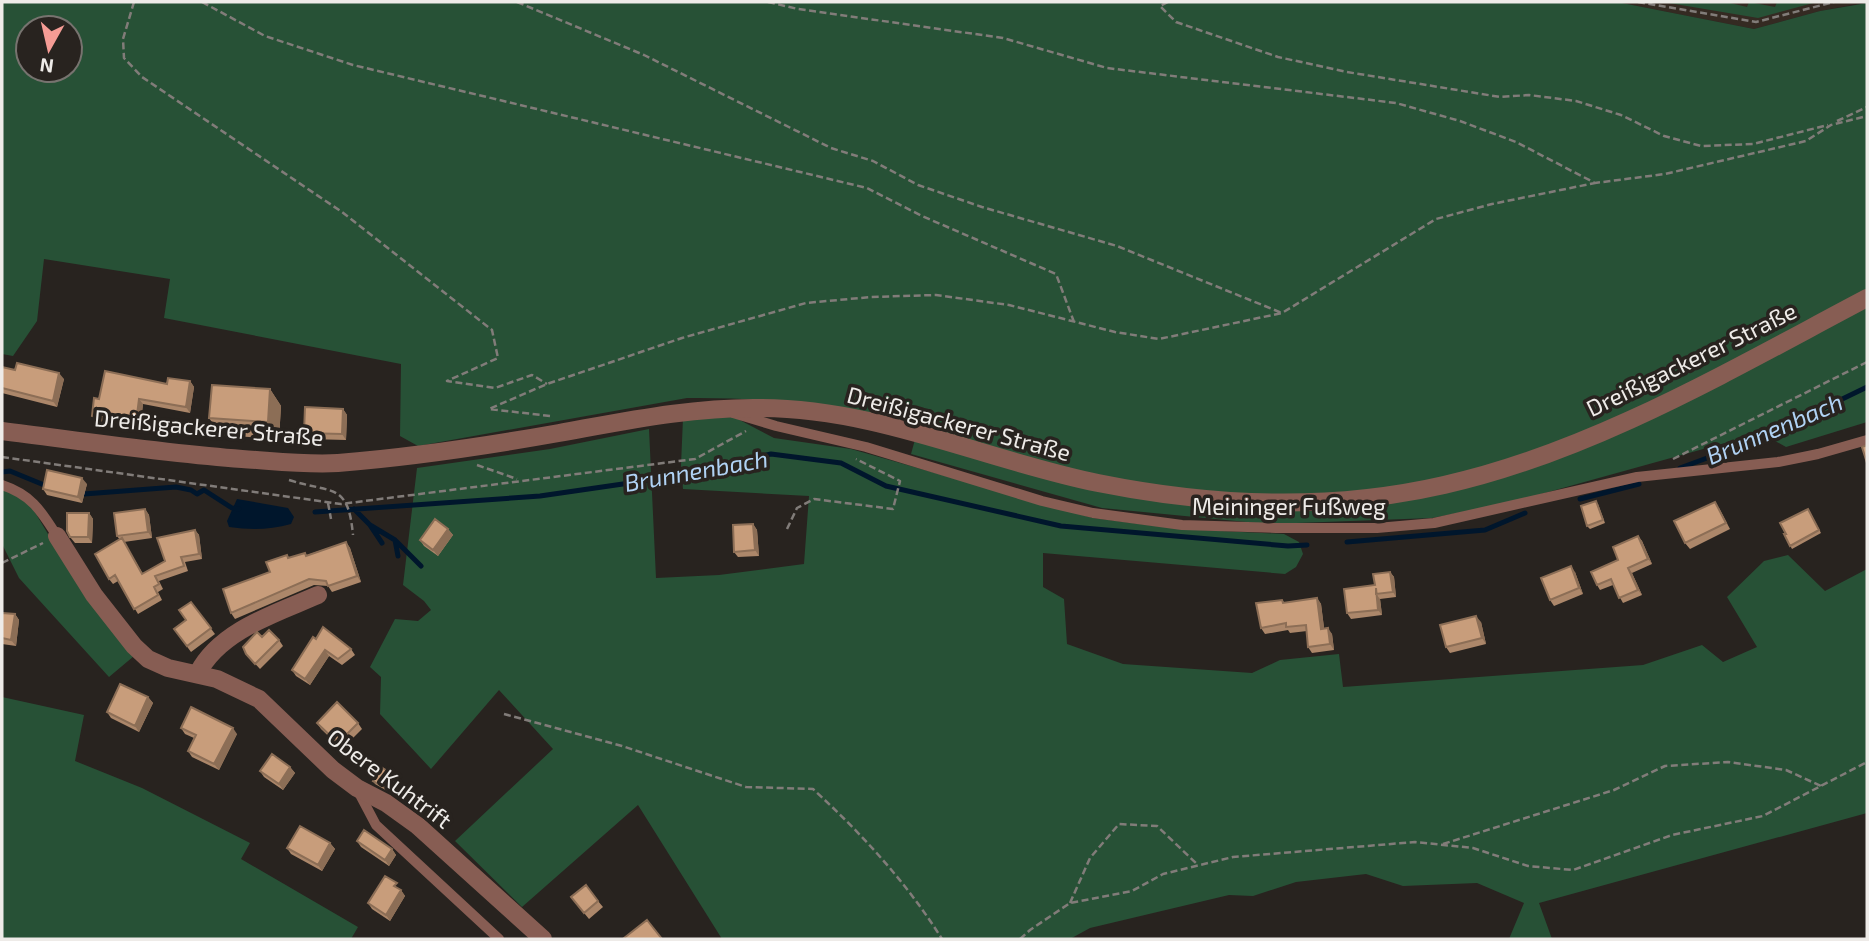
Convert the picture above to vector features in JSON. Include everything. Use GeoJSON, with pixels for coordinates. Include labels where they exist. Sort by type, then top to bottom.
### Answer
{"type":"FeatureCollection","features":[{"type":"Feature","properties":{"kind":"street","name":"Dreißigackerer Straße"},"geometry":{"type":"LineString","coordinates":[[2,431],[210,457],[313,464],[472,447],[688,411],[766,408],[857,418],[945,440],[1057,474],[1151,492],[1234,502],[1269,503],[1358,498],[1445,485],[1542,455],[1650,412],[1867,298]]}},
{"type":"Feature","properties":{"kind":"street","name":"Obere Kuhtrift"},"geometry":{"type":"LineString","coordinates":[[57,536],[94,595],[134,646],[148,659],[168,668],[198,673],[241,688],[260,699],[333,770],[418,826],[543,939]]}},
{"type":"Feature","properties":{"kind":"street"},"geometry":{"type":"LineString","coordinates":[[198,673],[211,653],[256,622],[318,595]]}},
{"type":"Feature","properties":{"kind":"lane","name":"Meininger Fußweg"},"geometry":{"type":"LineString","coordinates":[[717,408],[776,426],[866,447],[1042,501],[1093,513],[1182,525],[1276,528],[1377,528],[1434,523],[1637,477],[1778,462],[1867,440]]}},
{"type":"Feature","properties":{"kind":"lane","name":"Obere Kuhtrift"},"geometry":{"type":"LineString","coordinates":[[2,485],[28,497],[57,536]]}},
{"type":"Feature","properties":{"kind":"lane"},"geometry":{"type":"LineString","coordinates":[[357,788],[376,825],[499,939]]}},
{"type":"Feature","properties":{"kind":"path"},"geometry":{"type":"LineString","coordinates":[[134,2],[123,39],[124,58],[142,77],[342,212],[492,330],[498,358],[447,381],[495,388],[532,375],[547,384]]}},
{"type":"Feature","properties":{"kind":"path"},"geometry":{"type":"LineString","coordinates":[[202,2],[265,36],[353,65],[867,188],[922,216],[1056,274],[1073,322]]}},
{"type":"Feature","properties":{"kind":"path"},"geometry":{"type":"LineString","coordinates":[[517,2],[574,23],[740,100],[831,148],[873,161],[918,185],[982,208],[1117,246],[1282,313]]}},
{"type":"Feature","properties":{"kind":"path"},"geometry":{"type":"LineString","coordinates":[[768,2],[798,9],[1003,38],[1107,68],[1396,103],[1461,121],[1516,142],[1595,183]]}},
{"type":"Feature","properties":{"kind":"path"},"geometry":{"type":"LineString","coordinates":[[1168,2],[1160,6],[1176,22],[1278,57],[1347,72],[1500,97],[1529,95],[1576,101],[1621,115],[1664,136],[1701,146],[1753,144],[1867,116]]}},
{"type":"Feature","properties":{"kind":"path"},"geometry":{"type":"LineString","coordinates":[[1638,2],[1756,22],[1834,2]]}},
{"type":"Feature","properties":{"kind":"path"},"geometry":{"type":"LineString","coordinates":[[552,416],[489,409],[547,384],[682,338],[806,303],[936,295],[1009,304],[1115,332],[1159,339],[1282,313],[1436,219],[1595,183],[1665,174],[1807,141],[1867,107]]}},
{"type":"Feature","properties":{"kind":"path"},"geometry":{"type":"LineString","coordinates":[[1672,459],[1867,362]]}},
{"type":"Feature","properties":{"kind":"path"},"geometry":{"type":"LineString","coordinates":[[2,457],[328,503],[348,503],[695,459],[739,436]]}},
{"type":"Feature","properties":{"kind":"path"},"geometry":{"type":"LineString","coordinates":[[482,461],[475,466],[520,480]]}},
{"type":"Feature","properties":{"kind":"path"},"geometry":{"type":"LineString","coordinates":[[787,529],[797,508],[814,499],[893,509],[900,481]]}},
{"type":"Feature","properties":{"kind":"path"},"geometry":{"type":"LineString","coordinates":[[328,503],[331,519]]}},
{"type":"Feature","properties":{"kind":"path"},"geometry":{"type":"LineString","coordinates":[[348,503],[353,535]]}},
{"type":"Feature","properties":{"kind":"path"},"geometry":{"type":"LineString","coordinates":[[2,564],[57,536]]}},
{"type":"Feature","properties":{"kind":"path"},"geometry":{"type":"LineString","coordinates":[[504,714],[622,746],[746,788],[813,789],[857,829],[926,913],[942,939]]}},
{"type":"Feature","properties":{"kind":"path"},"geometry":{"type":"LineString","coordinates":[[1440,845],[1614,790],[1665,766],[1727,762],[1786,770],[1821,786]]}},
{"type":"Feature","properties":{"kind":"path"},"geometry":{"type":"LineString","coordinates":[[1020,939],[1070,903],[1132,891],[1163,874],[1233,857],[1415,842],[1473,848],[1528,866],[1573,870],[1672,835],[1763,816],[1867,762]]}},
{"type":"Feature","properties":{"kind":"path"},"geometry":{"type":"LineString","coordinates":[[1070,903],[1090,858],[1119,824],[1157,826],[1198,866]]}},
{"type":"Feature","properties":{"kind":"shaded area"},"geometry":{"type":"Polygon","coordinates":[[[1617,2],[1867,2],[1820,11],[1754,29],[1617,2]]]}},
{"type":"Feature","properties":{"kind":"green space"},"geometry":{"type":"Polygon","coordinates":[[[2,2],[1617,2],[1754,29],[1820,11],[1867,3],[1867,422],[1786,447],[1761,433],[1509,503],[1432,518],[1267,524],[1102,508],[911,454],[919,425],[832,408],[774,401],[687,398],[418,446],[400,436],[401,364],[164,318],[170,279],[44,259],[37,321],[13,356],[2,354],[2,2]]]}},
{"type":"Feature","properties":{"kind":"green space"},"geometry":{"type":"Polygon","coordinates":[[[1663,2],[1726,2],[1747,7],[1749,2],[1775,7],[1777,2],[1817,2],[1758,18],[1663,2]]]}},
{"type":"Feature","properties":{"kind":"green space"},"geometry":{"type":"Polygon","coordinates":[[[734,417],[774,438],[851,449],[1093,518],[1180,529],[1284,534],[1299,542],[1303,554],[1296,567],[1285,574],[1043,553],[1043,587],[1064,599],[1067,644],[1123,664],[1252,673],[1280,660],[1339,654],[1343,687],[1643,665],[1702,645],[1723,662],[1757,647],[1727,597],[1764,561],[1788,555],[1825,591],[1867,569],[1867,813],[1539,903],[1552,939],[1509,939],[1524,903],[1477,883],[1403,886],[1366,874],[1296,882],[1253,896],[1229,895],[1090,928],[1070,939],[722,939],[638,805],[522,907],[455,841],[553,749],[499,690],[431,769],[380,714],[381,677],[370,667],[395,619],[418,621],[431,610],[403,585],[417,468],[550,449],[649,429],[656,578],[719,575],[804,564],[809,496],[683,489],[683,418],[734,417]]]}},
{"type":"Feature","properties":{"kind":"green space"},"geometry":{"type":"Polygon","coordinates":[[[2,490],[13,493],[30,504],[69,569],[134,656],[109,677],[19,578],[2,544],[2,490]]]}},
{"type":"Feature","properties":{"kind":"green space"},"geometry":{"type":"Polygon","coordinates":[[[2,697],[84,715],[75,761],[142,788],[250,843],[241,859],[358,927],[351,939],[2,939],[2,697]]]}},
{"type":"Feature","properties":{"kind":"water"},"geometry":{"type":"Polygon","coordinates":[[[237,499],[288,508],[294,517],[291,524],[275,527],[229,527],[227,521],[237,499]]]}},
{"type":"Feature","properties":{"kind":"building"},"geometry":{"type":"Polygon","coordinates":[[[17,363],[59,373],[53,401],[2,388],[2,367],[15,370],[17,363]]]}},
{"type":"Feature","properties":{"kind":"building"},"geometry":{"type":"Polygon","coordinates":[[[105,371],[167,384],[168,378],[190,381],[186,407],[139,399],[136,423],[92,416],[94,398],[99,399],[105,371]]]}},
{"type":"Feature","properties":{"kind":"building"},"geometry":{"type":"Polygon","coordinates":[[[212,385],[270,389],[268,422],[209,418],[212,385]]]}},
{"type":"Feature","properties":{"kind":"building"},"geometry":{"type":"Polygon","coordinates":[[[305,407],[343,409],[342,434],[304,433],[305,407]]]}},
{"type":"Feature","properties":{"kind":"building"},"geometry":{"type":"Polygon","coordinates":[[[1867,445],[1867,463],[1862,447],[1867,445]]]}},
{"type":"Feature","properties":{"kind":"building"},"geometry":{"type":"Polygon","coordinates":[[[47,470],[82,478],[78,497],[43,489],[47,470]]]}},
{"type":"Feature","properties":{"kind":"building"},"geometry":{"type":"Polygon","coordinates":[[[1596,501],[1603,520],[1587,526],[1581,506],[1596,501]]]}},
{"type":"Feature","properties":{"kind":"building"},"geometry":{"type":"Polygon","coordinates":[[[1715,502],[1726,523],[1685,543],[1674,521],[1715,502]]]}},
{"type":"Feature","properties":{"kind":"building"},"geometry":{"type":"Polygon","coordinates":[[[145,509],[148,532],[117,536],[114,513],[145,509]]]}},
{"type":"Feature","properties":{"kind":"building"},"geometry":{"type":"Polygon","coordinates":[[[1808,509],[1819,530],[1790,546],[1780,523],[1808,509]]]}},
{"type":"Feature","properties":{"kind":"building"},"geometry":{"type":"Polygon","coordinates":[[[67,513],[89,513],[88,537],[70,537],[67,531],[67,513]]]}},
{"type":"Feature","properties":{"kind":"building"},"geometry":{"type":"Polygon","coordinates":[[[435,519],[448,529],[433,550],[420,540],[435,519]]]}},
{"type":"Feature","properties":{"kind":"building"},"geometry":{"type":"Polygon","coordinates":[[[753,524],[755,550],[734,552],[733,525],[753,524]]]}},
{"type":"Feature","properties":{"kind":"building"},"geometry":{"type":"Polygon","coordinates":[[[195,530],[199,554],[181,557],[184,566],[155,576],[159,584],[154,587],[158,595],[134,609],[115,575],[109,579],[95,554],[122,538],[142,574],[165,561],[157,538],[195,530]]]}},
{"type":"Feature","properties":{"kind":"building"},"geometry":{"type":"Polygon","coordinates":[[[1638,536],[1648,559],[1628,568],[1638,590],[1619,598],[1611,579],[1597,585],[1591,572],[1618,560],[1613,547],[1638,536]]]}},
{"type":"Feature","properties":{"kind":"building"},"geometry":{"type":"Polygon","coordinates":[[[346,542],[357,576],[328,586],[326,581],[309,579],[231,613],[223,589],[270,572],[266,562],[287,555],[288,558],[305,553],[306,556],[346,542]]]}},
{"type":"Feature","properties":{"kind":"building"},"geometry":{"type":"Polygon","coordinates":[[[1571,566],[1579,588],[1550,600],[1541,578],[1571,566]]]}},
{"type":"Feature","properties":{"kind":"building"},"geometry":{"type":"Polygon","coordinates":[[[1390,572],[1393,592],[1377,594],[1378,610],[1347,613],[1344,589],[1375,585],[1373,574],[1390,572]]]}},
{"type":"Feature","properties":{"kind":"building"},"geometry":{"type":"Polygon","coordinates":[[[1317,598],[1321,629],[1328,628],[1330,644],[1308,647],[1306,625],[1286,627],[1286,623],[1261,628],[1256,603],[1282,600],[1283,603],[1317,598]]]}},
{"type":"Feature","properties":{"kind":"building"},"geometry":{"type":"Polygon","coordinates":[[[191,602],[211,628],[187,646],[174,629],[186,620],[179,610],[191,602]]]}},
{"type":"Feature","properties":{"kind":"building"},"geometry":{"type":"Polygon","coordinates":[[[2,613],[15,614],[11,640],[2,638],[2,613]]]}},
{"type":"Feature","properties":{"kind":"building"},"geometry":{"type":"Polygon","coordinates":[[[1476,616],[1482,638],[1446,647],[1440,625],[1476,616]]]}},
{"type":"Feature","properties":{"kind":"building"},"geometry":{"type":"Polygon","coordinates":[[[323,627],[351,649],[338,659],[325,650],[305,679],[292,670],[313,637],[316,639],[323,627]]]}},
{"type":"Feature","properties":{"kind":"building"},"geometry":{"type":"Polygon","coordinates":[[[269,630],[279,640],[255,664],[243,647],[257,632],[262,637],[269,630]]]}},
{"type":"Feature","properties":{"kind":"building"},"geometry":{"type":"Polygon","coordinates":[[[120,684],[148,697],[135,726],[107,712],[120,684]]]}},
{"type":"Feature","properties":{"kind":"building"},"geometry":{"type":"Polygon","coordinates":[[[337,702],[358,723],[338,743],[317,723],[337,702]]]}},
{"type":"Feature","properties":{"kind":"building"},"geometry":{"type":"Polygon","coordinates":[[[191,707],[233,728],[214,764],[188,751],[196,735],[181,728],[191,707]]]}},
{"type":"Feature","properties":{"kind":"building"},"geometry":{"type":"Polygon","coordinates":[[[272,754],[290,767],[279,784],[260,771],[272,754]]]}},
{"type":"Feature","properties":{"kind":"building"},"geometry":{"type":"Polygon","coordinates":[[[381,767],[397,777],[389,790],[373,781],[381,767]]]}},
{"type":"Feature","properties":{"kind":"building"},"geometry":{"type":"Polygon","coordinates":[[[300,826],[330,843],[318,865],[287,848],[300,826]]]}},
{"type":"Feature","properties":{"kind":"building"},"geometry":{"type":"Polygon","coordinates":[[[364,830],[392,849],[385,860],[357,841],[364,830]]]}},
{"type":"Feature","properties":{"kind":"building"},"geometry":{"type":"Polygon","coordinates":[[[385,876],[397,883],[394,886],[401,890],[386,915],[368,903],[385,876]]]}},
{"type":"Feature","properties":{"kind":"building"},"geometry":{"type":"Polygon","coordinates":[[[586,885],[598,901],[584,913],[571,897],[586,885]]]}},
{"type":"Feature","properties":{"kind":"building"},"geometry":{"type":"Polygon","coordinates":[[[647,920],[662,939],[624,938],[647,920]]]}},
{"type":"Feature","properties":{"kind":"waterway","name":"Brunnenbach"},"geometry":{"type":"LineString","coordinates":[[1680,468],[1764,437],[1867,387]]}},
{"type":"Feature","properties":{"kind":"waterway","name":"Brunnenbach"},"geometry":{"type":"LineString","coordinates":[[315,512],[540,496],[685,475],[771,454],[841,463],[886,486],[1061,526],[1288,546],[1307,545]]}},
{"type":"Feature","properties":{"kind":"waterway","name":"Brunnenbach"},"geometry":{"type":"LineString","coordinates":[[2,472],[10,471],[49,487]]}},
{"type":"Feature","properties":{"kind":"waterway","name":"Brunnenbach"},"geometry":{"type":"LineString","coordinates":[[1580,499],[1639,484]]}},
{"type":"Feature","properties":{"kind":"waterway","name":"Brunnenbach"},"geometry":{"type":"LineString","coordinates":[[84,494],[176,487],[197,494],[204,490],[232,508],[239,509]]}},
{"type":"Feature","properties":{"kind":"waterway"},"geometry":{"type":"LineString","coordinates":[[354,509],[370,525],[382,543]]}},
{"type":"Feature","properties":{"kind":"waterway","name":"Brunnenbach"},"geometry":{"type":"LineString","coordinates":[[1347,542],[1485,530],[1525,513]]}},
{"type":"Feature","properties":{"kind":"waterway"},"geometry":{"type":"LineString","coordinates":[[370,525],[395,540],[398,556]]}},
{"type":"Feature","properties":{"kind":"waterway"},"geometry":{"type":"LineString","coordinates":[[396,541],[421,566]]}}]}
